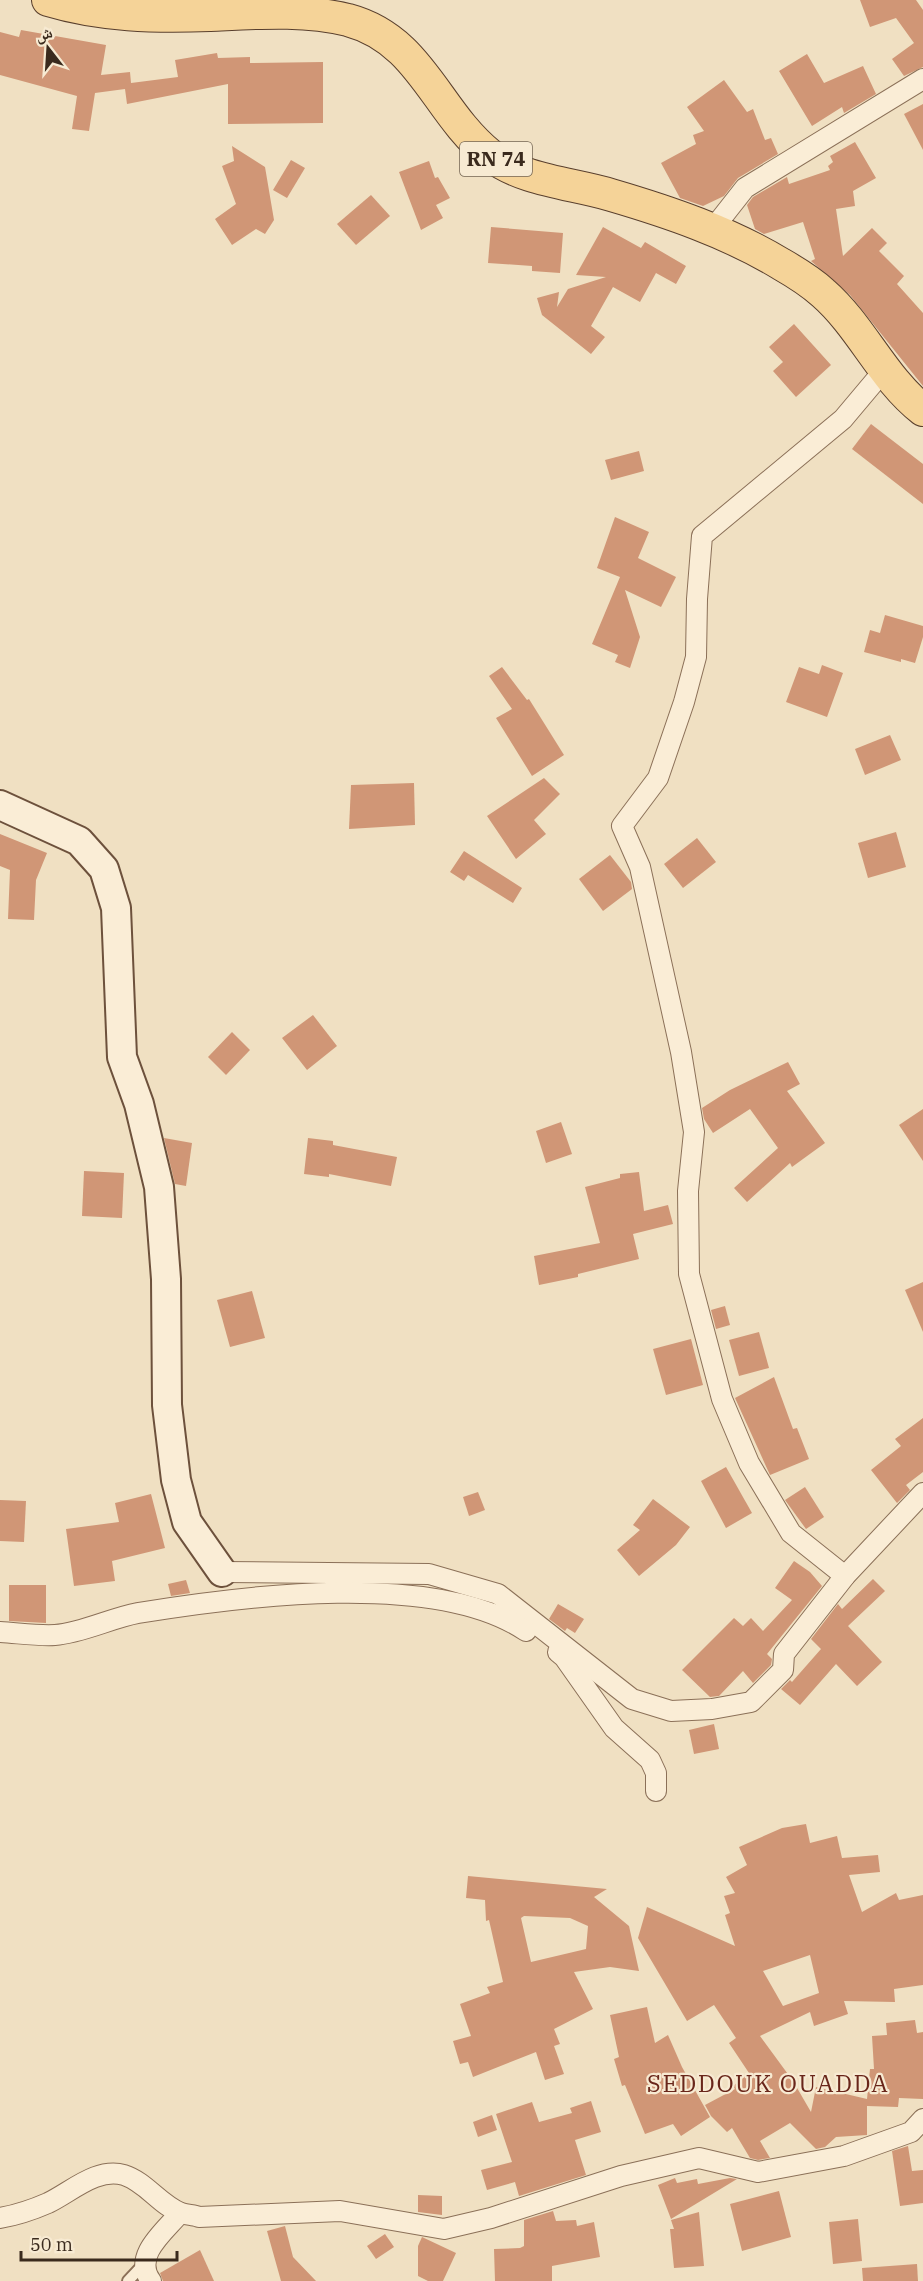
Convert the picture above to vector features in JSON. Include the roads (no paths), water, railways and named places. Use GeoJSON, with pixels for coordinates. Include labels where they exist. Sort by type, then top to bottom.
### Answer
{"type":"FeatureCollection","features":[{"type":"Feature","properties":{"kind":"main road","name":"RN 74"},"geometry":{"type":"LineString","coordinates":[[48,0],[83,10],[128,15],[275,12],[309,14],[347,20],[378,31],[398,44],[466,132],[491,156],[517,171],[609,194],[691,220],[781,263],[823,293],[900,389],[923,410]]}},
{"type":"Feature","properties":{"kind":"street"},"geometry":{"type":"LineString","coordinates":[[712,230],[745,188],[923,79]]}},
{"type":"Feature","properties":{"kind":"street"},"geometry":{"type":"LineString","coordinates":[[845,1576],[792,1533],[749,1463],[722,1399],[689,1274],[688,1191],[694,1132],[681,1052],[640,867],[622,826],[658,778],[684,702],[696,657],[697,599],[702,536],[843,419],[885,369]]}},
{"type":"Feature","properties":{"kind":"street"},"geometry":{"type":"LineString","coordinates":[[0,805],[79,841],[104,870],[116,908],[122,1057],[139,1104],[159,1187],[166,1280],[167,1405],[176,1480],[187,1522],[222,1572],[429,1574],[498,1594],[632,1700],[671,1712],[712,1709],[751,1702],[783,1670],[784,1654],[845,1576],[923,1493]]}},
{"type":"Feature","properties":{"kind":"street"},"geometry":{"type":"LineString","coordinates":[[0,1632],[56,1635],[134,1614],[212,1601],[367,1591],[459,1604],[506,1617],[564,1657],[614,1728],[650,1760],[656,1773],[656,1791]]}},
{"type":"Feature","properties":{"kind":"street"},"geometry":{"type":"LineString","coordinates":[[0,2218],[24,2213],[103,2174],[123,2175],[148,2188],[180,2213],[199,2217],[340,2211],[444,2229],[491,2218],[621,2176],[699,2158],[758,2172],[844,2156],[911,2132],[923,2119]]}},
{"type":"Feature","properties":{"kind":"street"},"geometry":{"type":"LineString","coordinates":[[147,2273],[147,2253],[180,2213]]}},
{"type":"Feature","properties":{"kind":"lane"},"geometry":{"type":"LineString","coordinates":[[128,2281],[147,2273]]}},
{"type":"Feature","properties":{"kind":"district","name":"SEDDOUK OUADDA"},"geometry":{"type":"Point","coordinates":[768,2084]}}]}
